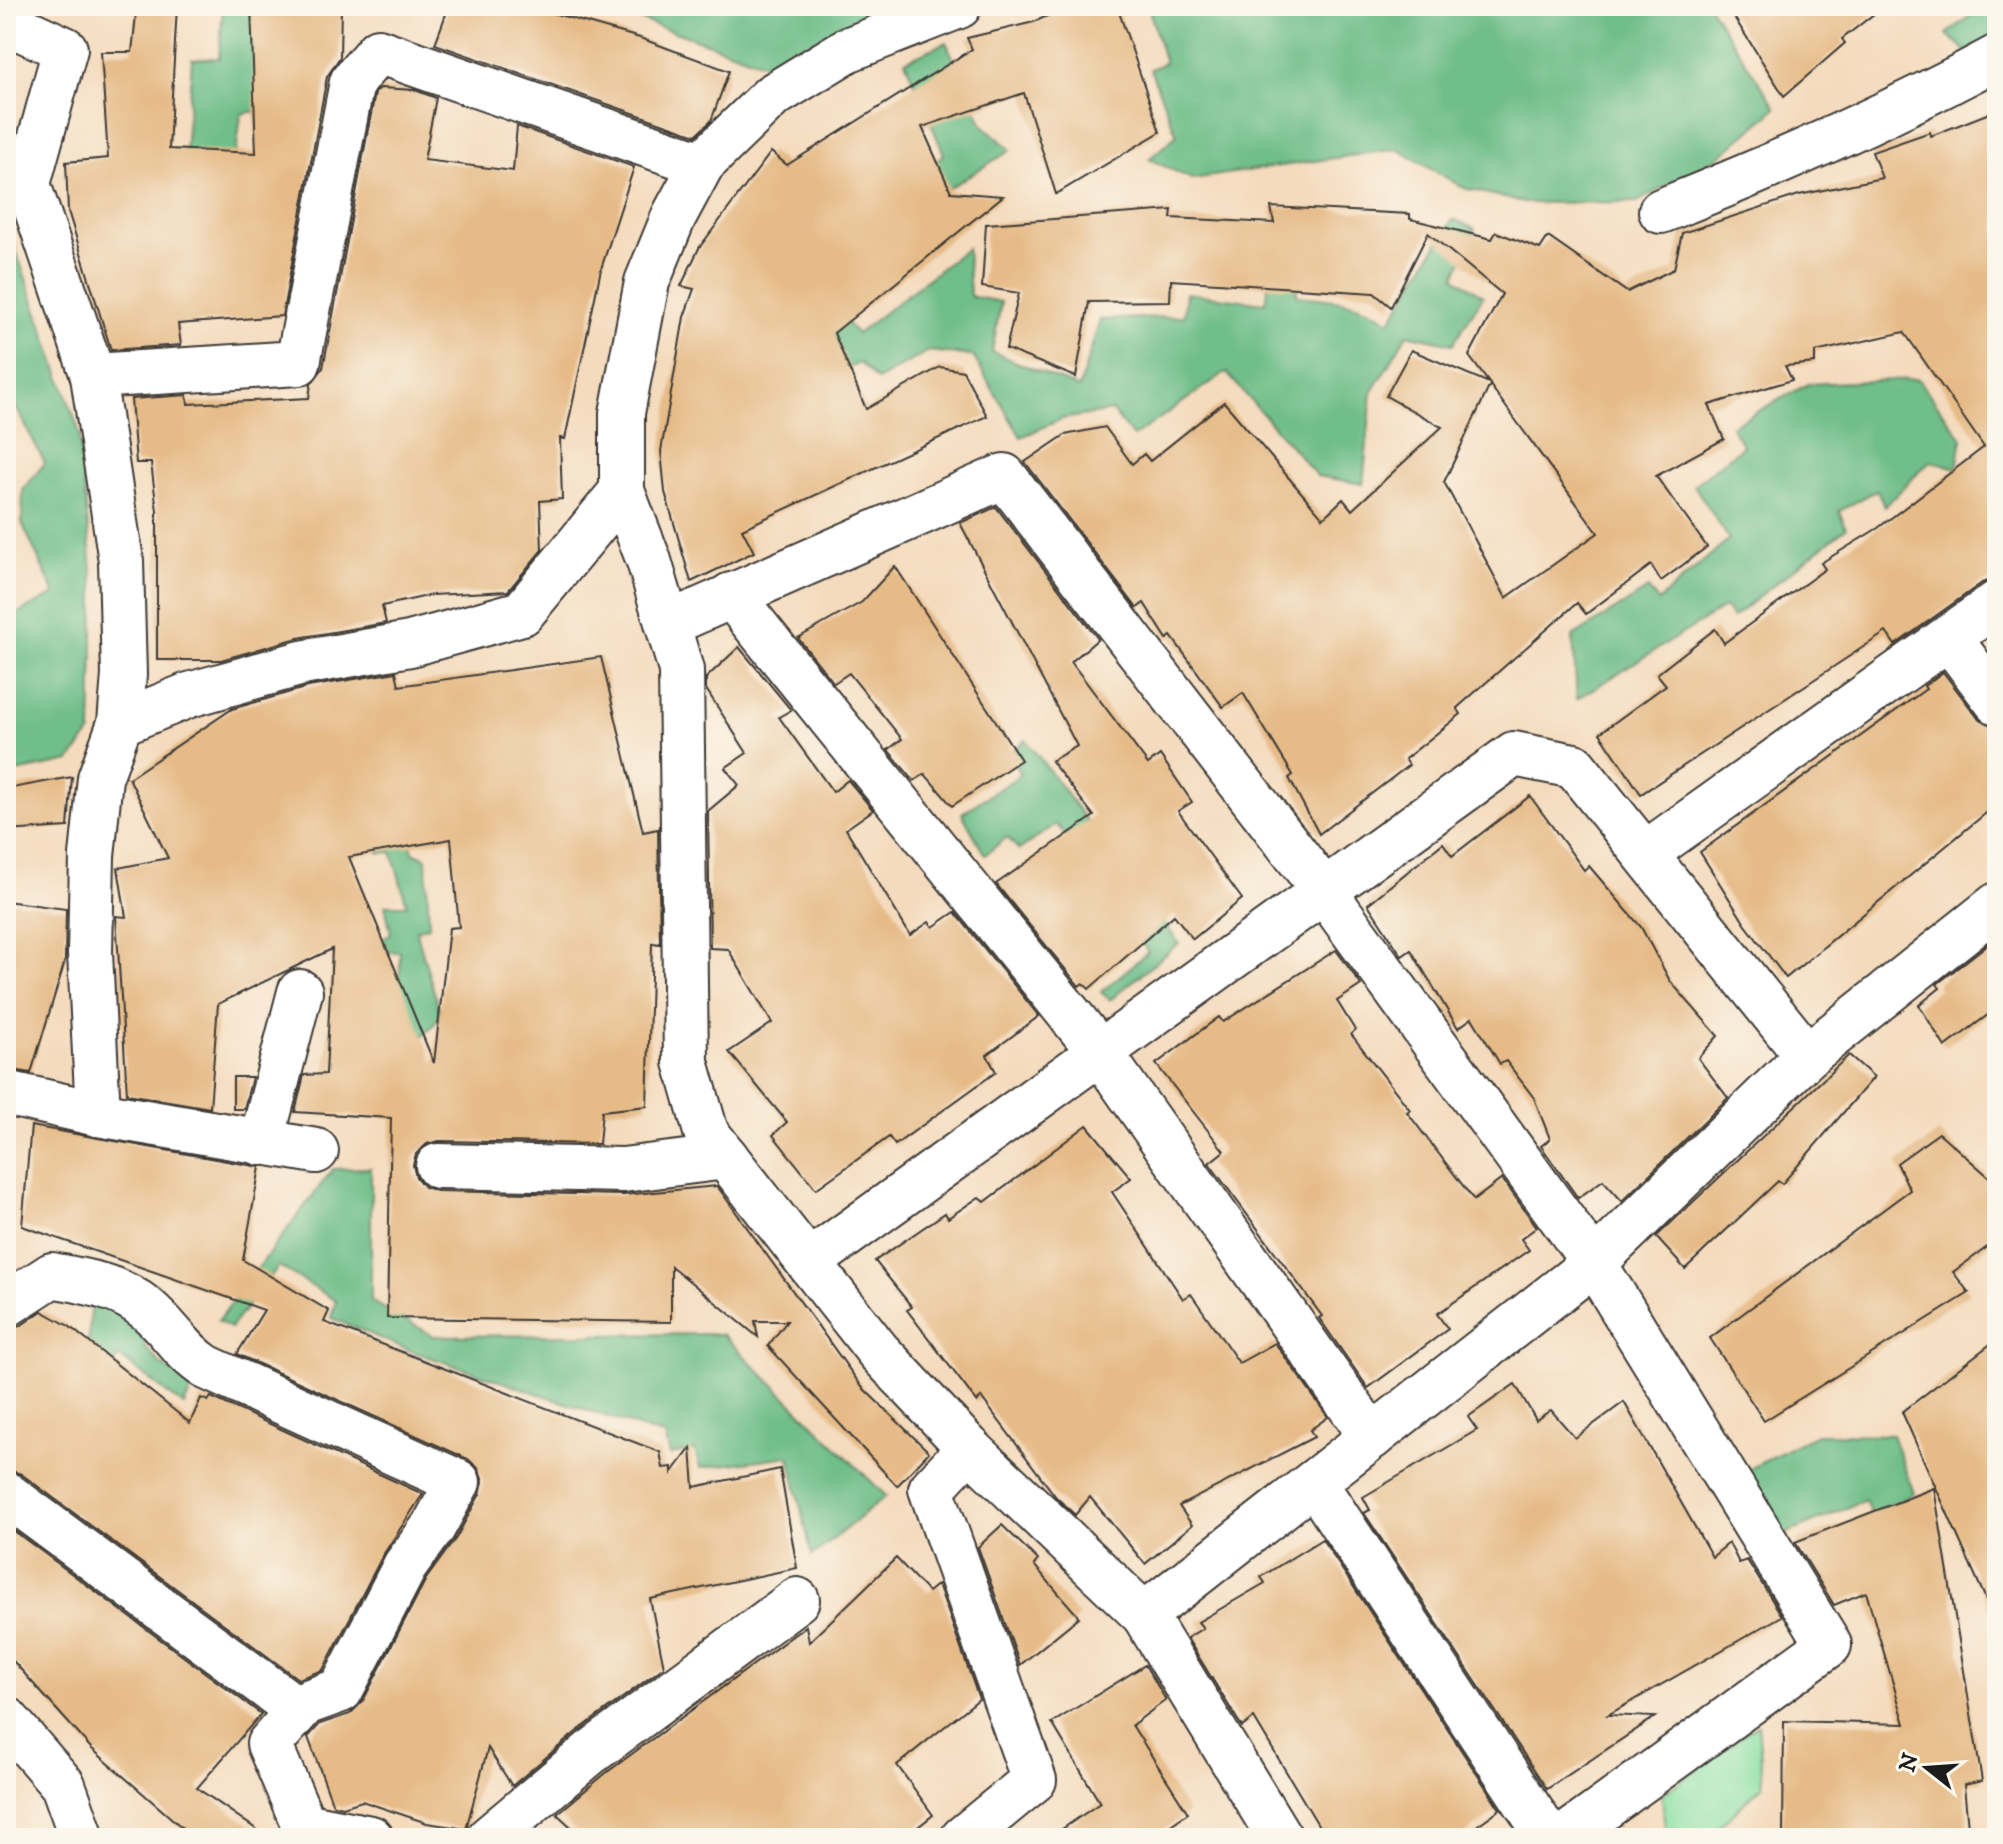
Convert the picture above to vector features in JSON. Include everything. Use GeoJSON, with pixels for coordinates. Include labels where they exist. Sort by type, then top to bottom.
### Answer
{"type":"FeatureCollection","features":[{"type":"Feature","properties":{"kind":"street"},"geometry":{"type":"LineString","coordinates":[[959,6],[847,50],[772,96],[702,164],[674,216],[647,282],[622,413],[622,491],[681,670],[686,1062],[706,1132],[878,1351],[969,1448],[1144,1615],[1280,1838]]}},
{"type":"Feature","properties":{"kind":"street"},"geometry":{"type":"LineString","coordinates":[[6,22],[65,49],[28,184],[93,376],[121,561],[124,675],[120,723],[100,778],[92,856],[90,953],[98,1114]]}},
{"type":"Feature","properties":{"kind":"street"},"geometry":{"type":"LineString","coordinates":[[93,376],[298,363],[352,82],[378,51],[702,164]]}},
{"type":"Feature","properties":{"kind":"street"},"geometry":{"type":"LineString","coordinates":[[1661,211],[1780,164],[1901,109],[1997,57]]}},
{"type":"Feature","properties":{"kind":"street"},"geometry":{"type":"LineString","coordinates":[[668,624],[1004,476],[1324,891],[1594,1263],[1829,1645],[1563,1838]]}},
{"type":"Feature","properties":{"kind":"street"},"geometry":{"type":"LineString","coordinates":[[120,723],[189,695],[302,663],[410,644],[522,613],[622,491]]}},
{"type":"Feature","properties":{"kind":"street"},"geometry":{"type":"LineString","coordinates":[[731,595],[1100,1052],[1372,1437]]}},
{"type":"Feature","properties":{"kind":"street"},"geometry":{"type":"LineString","coordinates":[[1646,853],[1997,603]]}},
{"type":"Feature","properties":{"kind":"street"},"geometry":{"type":"LineString","coordinates":[[1949,638],[1997,702]]}},
{"type":"Feature","properties":{"kind":"street"},"geometry":{"type":"LineString","coordinates":[[809,1262],[1514,754],[1574,766],[1807,1056]]}},
{"type":"Feature","properties":{"kind":"street"},"geometry":{"type":"LineString","coordinates":[[1144,1615],[1594,1263],[1807,1056],[1997,905]]}},
{"type":"Feature","properties":{"kind":"street"},"geometry":{"type":"LineString","coordinates":[[261,1143],[300,992]]}},
{"type":"Feature","properties":{"kind":"street"},"geometry":{"type":"LineString","coordinates":[[6,1093],[98,1114],[316,1151]]}},
{"type":"Feature","properties":{"kind":"street"},"geometry":{"type":"LineString","coordinates":[[438,1166],[623,1170],[726,1157]]}},
{"type":"Feature","properties":{"kind":"street"},"geometry":{"type":"LineString","coordinates":[[6,1305],[52,1275],[98,1283],[147,1308],[187,1354],[206,1367],[458,1482],[434,1526],[405,1566],[341,1690],[305,1703],[269,1744],[304,1825],[371,1838]]}},
{"type":"Feature","properties":{"kind":"street"},"geometry":{"type":"LineString","coordinates":[[963,1838],[1034,1780],[922,1498],[969,1448]]}},
{"type":"Feature","properties":{"kind":"street"},"geometry":{"type":"LineString","coordinates":[[1314,1482],[1549,1838]]}},
{"type":"Feature","properties":{"kind":"street"},"geometry":{"type":"LineString","coordinates":[[6,1494],[298,1710]]}},
{"type":"Feature","properties":{"kind":"street"},"geometry":{"type":"LineString","coordinates":[[489,1838],[590,1753],[797,1600]]}},
{"type":"Feature","properties":{"kind":"street"},"geometry":{"type":"LineString","coordinates":[[6,1719],[63,1785],[82,1838]]}},
{"type":"Feature","properties":{"kind":"green space"},"geometry":{"type":"Polygon","coordinates":[[[223,6],[259,6],[257,111],[241,114],[235,161],[179,238],[192,59],[219,58],[223,6]]]}},
{"type":"Feature","properties":{"kind":"green space"},"geometry":{"type":"Polygon","coordinates":[[[601,6],[910,6],[847,28],[774,67],[601,6]]]}},
{"type":"Feature","properties":{"kind":"green space"},"geometry":{"type":"Polygon","coordinates":[[[1148,6],[1709,6],[1776,108],[1720,156],[1637,202],[1525,203],[1464,188],[1397,149],[1192,179],[1149,159],[1177,135],[1150,69],[1165,63],[1148,6]]]}},
{"type":"Feature","properties":{"kind":"green space"},"geometry":{"type":"Polygon","coordinates":[[[1983,6],[1997,6],[1997,41],[1970,55],[1947,34],[1983,6]]]}},
{"type":"Feature","properties":{"kind":"green space"},"geometry":{"type":"Polygon","coordinates":[[[946,42],[983,125],[1011,150],[944,191],[926,171],[944,154],[905,61],[946,42]]]}},
{"type":"Feature","properties":{"kind":"green space"},"geometry":{"type":"Polygon","coordinates":[[[1453,219],[1475,229],[1455,277],[1483,296],[1453,344],[1407,334],[1372,393],[1363,484],[1317,476],[1226,372],[1133,437],[1112,411],[1062,419],[1021,437],[973,356],[929,351],[877,380],[860,363],[785,393],[826,301],[857,334],[967,248],[970,296],[1001,302],[992,352],[1079,388],[1100,320],[1184,316],[1186,293],[1265,303],[1276,245],[1294,248],[1297,296],[1357,305],[1390,321],[1453,219]]]}},
{"type":"Feature","properties":{"kind":"green space"},"geometry":{"type":"Polygon","coordinates":[[[6,222],[79,431],[94,593],[91,732],[70,761],[6,774],[6,619],[55,594],[22,523],[23,490],[45,463],[6,388],[6,222]]]}},
{"type":"Feature","properties":{"kind":"green space"},"geometry":{"type":"Polygon","coordinates":[[[1918,379],[1962,438],[1957,468],[1930,461],[1884,507],[1877,490],[1839,511],[1846,528],[1732,618],[1725,607],[1577,699],[1573,637],[1648,589],[1658,601],[1729,539],[1694,485],[1743,446],[1731,426],[1808,384],[1918,379]]]}},
{"type":"Feature","properties":{"kind":"green space"},"geometry":{"type":"Polygon","coordinates":[[[1026,740],[1179,943],[1110,1000],[1101,992],[1148,952],[1131,927],[1138,917],[1056,824],[1019,850],[1007,837],[985,855],[962,813],[1020,775],[1010,753],[1026,740]]]}},
{"type":"Feature","properties":{"kind":"green space"},"geometry":{"type":"Polygon","coordinates":[[[391,775],[413,852],[426,858],[429,926],[416,930],[441,1016],[399,1063],[400,952],[367,951],[391,933],[385,905],[407,905],[392,852],[379,853],[361,790],[391,775]]]}},
{"type":"Feature","properties":{"kind":"green space"},"geometry":{"type":"Polygon","coordinates":[[[371,1168],[371,1301],[434,1336],[722,1334],[886,1496],[812,1556],[789,1456],[700,1468],[695,1450],[670,1455],[665,1436],[411,1351],[331,1318],[336,1301],[279,1266],[230,1328],[218,1321],[333,1169],[371,1168]]]}},
{"type":"Feature","properties":{"kind":"green space"},"geometry":{"type":"Polygon","coordinates":[[[92,1292],[145,1329],[145,1347],[162,1366],[194,1383],[184,1406],[120,1357],[25,1471],[88,1346],[92,1292]]]}},
{"type":"Feature","properties":{"kind":"green space"},"geometry":{"type":"Polygon","coordinates":[[[1816,1434],[1892,1435],[1914,1493],[1872,1517],[1865,1500],[1779,1537],[1742,1473],[1816,1434]]]}},
{"type":"Feature","properties":{"kind":"green space"},"geometry":{"type":"Polygon","coordinates":[[[1758,1724],[1763,1785],[1707,1838],[1666,1838],[1662,1795],[1758,1724]]]}},
{"type":"Feature","properties":{"kind":"building"},"geometry":{"type":"Polygon","coordinates":[[[137,6],[177,6],[169,149],[256,153],[251,6],[341,6],[340,57],[327,77],[282,316],[178,324],[181,345],[111,350],[68,211],[66,162],[108,158],[101,52],[132,52],[137,6]]]}},
{"type":"Feature","properties":{"kind":"building"},"geometry":{"type":"Polygon","coordinates":[[[449,6],[528,6],[640,38],[729,71],[711,121],[696,135],[435,44],[449,6]]]}},
{"type":"Feature","properties":{"kind":"building"},"geometry":{"type":"Polygon","coordinates":[[[1069,6],[1117,6],[1160,132],[1056,194],[1024,93],[922,127],[951,192],[1003,196],[834,333],[866,409],[940,367],[963,371],[987,416],[742,529],[754,552],[691,582],[665,492],[661,451],[684,317],[694,289],[681,286],[699,248],[771,152],[787,165],[972,49],[967,38],[1034,22],[1069,6]]]}},
{"type":"Feature","properties":{"kind":"building"},"geometry":{"type":"Polygon","coordinates":[[[1727,6],[1884,6],[1842,39],[1845,43],[1784,96],[1727,6]]]}},
{"type":"Feature","properties":{"kind":"building"},"geometry":{"type":"Polygon","coordinates":[[[380,88],[415,90],[436,98],[424,160],[513,171],[517,126],[634,167],[601,269],[565,439],[560,438],[562,499],[540,501],[542,550],[508,591],[432,595],[382,606],[386,623],[298,638],[221,660],[157,660],[157,511],[151,463],[136,463],[131,399],[187,395],[188,404],[309,398],[311,384],[323,368],[375,93],[380,88]]]}},
{"type":"Feature","properties":{"kind":"building"},"geometry":{"type":"Polygon","coordinates":[[[1997,110],[1997,578],[1982,583],[1895,645],[1886,632],[1641,794],[1600,733],[1666,685],[1657,674],[1715,629],[1724,643],[1825,569],[1821,563],[1878,528],[1984,447],[1904,332],[1815,352],[1815,363],[1785,366],[1792,380],[1709,405],[1724,439],[1656,476],[1707,547],[1661,581],[1651,565],[1586,614],[1577,603],[1457,708],[1461,714],[1405,759],[1409,765],[1319,834],[1289,778],[1293,775],[1243,693],[1223,707],[1171,636],[1167,639],[1144,603],[1137,608],[1025,462],[1065,435],[1105,427],[1132,464],[1144,454],[1150,461],[1224,402],[1323,518],[1343,499],[1352,510],[1442,427],[1386,396],[1411,350],[1489,383],[1469,356],[1502,294],[1428,233],[1391,307],[1374,293],[1171,280],[1170,301],[1089,302],[1076,377],[1006,349],[1019,293],[982,287],[986,224],[1172,210],[1171,218],[1274,223],[1271,207],[1410,214],[1410,219],[1492,239],[1496,232],[1540,249],[1548,237],[1627,292],[1674,269],[1682,233],[1799,195],[1882,178],[1872,152],[1930,132],[1931,136],[1997,110]],[[1490,385],[1444,482],[1506,598],[1598,533],[1490,385]]]}},
{"type":"Feature","properties":{"kind":"building"},"geometry":{"type":"Polygon","coordinates":[[[996,507],[1098,639],[1071,662],[1148,764],[1160,755],[1192,802],[1178,811],[1242,899],[1193,939],[1174,915],[1089,989],[1083,983],[1079,986],[996,884],[1094,816],[1051,761],[1077,746],[960,523],[996,507]]]}},
{"type":"Feature","properties":{"kind":"building"},"geometry":{"type":"Polygon","coordinates":[[[895,566],[1021,760],[952,806],[925,774],[914,781],[888,750],[902,739],[849,673],[834,683],[798,638],[862,602],[895,566]]]}},
{"type":"Feature","properties":{"kind":"building"},"geometry":{"type":"Polygon","coordinates":[[[739,647],[791,710],[779,717],[833,792],[848,780],[873,810],[846,829],[910,935],[929,922],[933,927],[955,912],[1039,1016],[987,1055],[996,1072],[895,1145],[889,1137],[816,1189],[773,1135],[787,1122],[729,1052],[772,1023],[728,949],[710,948],[708,811],[739,785],[725,768],[747,753],[706,689],[706,678],[739,647]]]}},
{"type":"Feature","properties":{"kind":"building"},"geometry":{"type":"Polygon","coordinates":[[[601,657],[643,832],[658,829],[660,944],[652,943],[647,1106],[602,1111],[599,1144],[439,1141],[427,1144],[416,1154],[413,1165],[416,1177],[424,1187],[437,1191],[623,1195],[717,1186],[862,1387],[929,1452],[897,1486],[768,1346],[787,1321],[755,1321],[758,1337],[671,1266],[671,1322],[387,1318],[391,1118],[295,1112],[304,1075],[326,1074],[332,949],[218,1004],[210,1108],[127,1094],[116,916],[126,917],[118,868],[168,858],[129,778],[232,709],[308,687],[396,672],[399,686],[601,657]],[[451,839],[349,857],[434,1063],[449,928],[459,927],[451,839]]]}},
{"type":"Feature","properties":{"kind":"building"},"geometry":{"type":"Polygon","coordinates":[[[1943,672],[1978,718],[1997,726],[1997,804],[1786,978],[1745,924],[1700,852],[1926,689],[1924,686],[1943,672]]]}},
{"type":"Feature","properties":{"kind":"building"},"geometry":{"type":"Polygon","coordinates":[[[72,777],[68,827],[6,831],[6,789],[72,777]]]}},
{"type":"Feature","properties":{"kind":"building"},"geometry":{"type":"Polygon","coordinates":[[[1530,796],[1584,870],[1589,866],[1641,927],[1670,981],[1718,1036],[1698,1058],[1728,1098],[1622,1201],[1603,1180],[1578,1198],[1541,1146],[1550,1139],[1534,1098],[1506,1061],[1500,1064],[1472,1018],[1458,1028],[1411,950],[1402,956],[1368,904],[1443,843],[1452,856],[1530,796]]]}},
{"type":"Feature","properties":{"kind":"building"},"geometry":{"type":"Polygon","coordinates":[[[6,901],[66,909],[65,961],[31,1073],[6,1069],[6,901]]]}},
{"type":"Feature","properties":{"kind":"building"},"geometry":{"type":"Polygon","coordinates":[[[1997,937],[1997,1008],[1945,1047],[1919,1005],[1940,988],[1937,984],[1997,937]]]}},
{"type":"Feature","properties":{"kind":"building"},"geometry":{"type":"Polygon","coordinates":[[[1336,950],[1361,985],[1337,1001],[1355,1030],[1351,1034],[1410,1110],[1407,1112],[1474,1200],[1502,1179],[1537,1227],[1521,1239],[1529,1250],[1437,1314],[1448,1329],[1368,1388],[1319,1318],[1322,1316],[1209,1163],[1224,1151],[1156,1064],[1219,1017],[1223,1022],[1336,950]]]}},
{"type":"Feature","properties":{"kind":"building"},"geometry":{"type":"Polygon","coordinates":[[[1849,1055],[1874,1077],[1782,1184],[1778,1181],[1685,1269],[1656,1237],[1849,1055]]]}},
{"type":"Feature","properties":{"kind":"building"},"geometry":{"type":"Polygon","coordinates":[[[233,1077],[252,1077],[244,1109],[233,1109],[233,1077]]]}},
{"type":"Feature","properties":{"kind":"building"},"geometry":{"type":"Polygon","coordinates":[[[1087,1125],[1131,1178],[1112,1192],[1183,1299],[1191,1294],[1239,1363],[1275,1343],[1328,1417],[1310,1430],[1314,1437],[1179,1506],[1192,1525],[1145,1564],[1090,1497],[1075,1515],[1056,1497],[981,1397],[977,1402],[907,1310],[912,1307],[875,1261],[945,1213],[948,1218],[979,1197],[985,1202],[1087,1125]]]}},
{"type":"Feature","properties":{"kind":"building"},"geometry":{"type":"Polygon","coordinates":[[[31,1126],[260,1167],[243,1260],[329,1311],[324,1322],[660,1452],[663,1468],[672,1467],[672,1473],[691,1448],[694,1487],[780,1469],[797,1568],[650,1599],[664,1667],[575,1733],[512,1786],[488,1748],[466,1829],[427,1823],[362,1801],[343,1807],[333,1805],[308,1737],[320,1724],[350,1714],[363,1701],[426,1579],[456,1538],[480,1494],[483,1482],[479,1469],[468,1459],[237,1354],[264,1310],[22,1226],[31,1126]]]}},
{"type":"Feature","properties":{"kind":"building"},"geometry":{"type":"Polygon","coordinates":[[[1939,1133],[1997,1184],[1997,1240],[1953,1272],[1969,1293],[1764,1421],[1710,1338],[1910,1190],[1897,1163],[1939,1133]]]}},
{"type":"Feature","properties":{"kind":"building"},"geometry":{"type":"Polygon","coordinates":[[[42,1311],[69,1326],[190,1423],[201,1398],[208,1401],[211,1397],[423,1494],[383,1555],[323,1670],[298,1679],[21,1474],[6,1469],[6,1330],[20,1326],[42,1311]]]}},
{"type":"Feature","properties":{"kind":"building"},"geometry":{"type":"Polygon","coordinates":[[[1997,1339],[1997,1624],[1902,1412],[1997,1339]]]}},
{"type":"Feature","properties":{"kind":"building"},"geometry":{"type":"Polygon","coordinates":[[[1515,1384],[1536,1420],[1551,1410],[1575,1438],[1624,1402],[1712,1557],[1729,1543],[1739,1563],[1747,1560],[1782,1616],[1608,1715],[1655,1717],[1547,1789],[1364,1513],[1370,1510],[1363,1497],[1477,1430],[1468,1417],[1515,1384]]]}},
{"type":"Feature","properties":{"kind":"building"},"geometry":{"type":"Polygon","coordinates":[[[1934,1488],[1982,1781],[1964,1785],[1969,1838],[1783,1835],[1784,1721],[1905,1724],[1866,1592],[1834,1605],[1795,1542],[1934,1488]]]}},
{"type":"Feature","properties":{"kind":"building"},"geometry":{"type":"Polygon","coordinates":[[[6,1525],[261,1714],[197,1788],[269,1838],[194,1838],[91,1748],[6,1653],[6,1525]]]}},
{"type":"Feature","properties":{"kind":"building"},"geometry":{"type":"Polygon","coordinates":[[[1002,1525],[1038,1560],[1034,1565],[1079,1617],[1020,1665],[978,1547],[1002,1525]]]}},
{"type":"Feature","properties":{"kind":"building"},"geometry":{"type":"Polygon","coordinates":[[[1322,1539],[1500,1809],[1460,1838],[1326,1838],[1254,1718],[1242,1727],[1187,1638],[1203,1628],[1198,1622],[1265,1583],[1261,1577],[1322,1539]]]}},
{"type":"Feature","properties":{"kind":"building"},"geometry":{"type":"Polygon","coordinates":[[[896,1558],[928,1592],[938,1584],[979,1699],[897,1765],[933,1815],[904,1838],[583,1838],[557,1814],[606,1773],[806,1626],[809,1642],[896,1558]]]}},
{"type":"Feature","properties":{"kind":"building"},"geometry":{"type":"Polygon","coordinates":[[[1145,1665],[1166,1700],[1132,1725],[1188,1813],[1152,1838],[1049,1838],[1100,1803],[1052,1723],[1145,1665]]]}}]}
